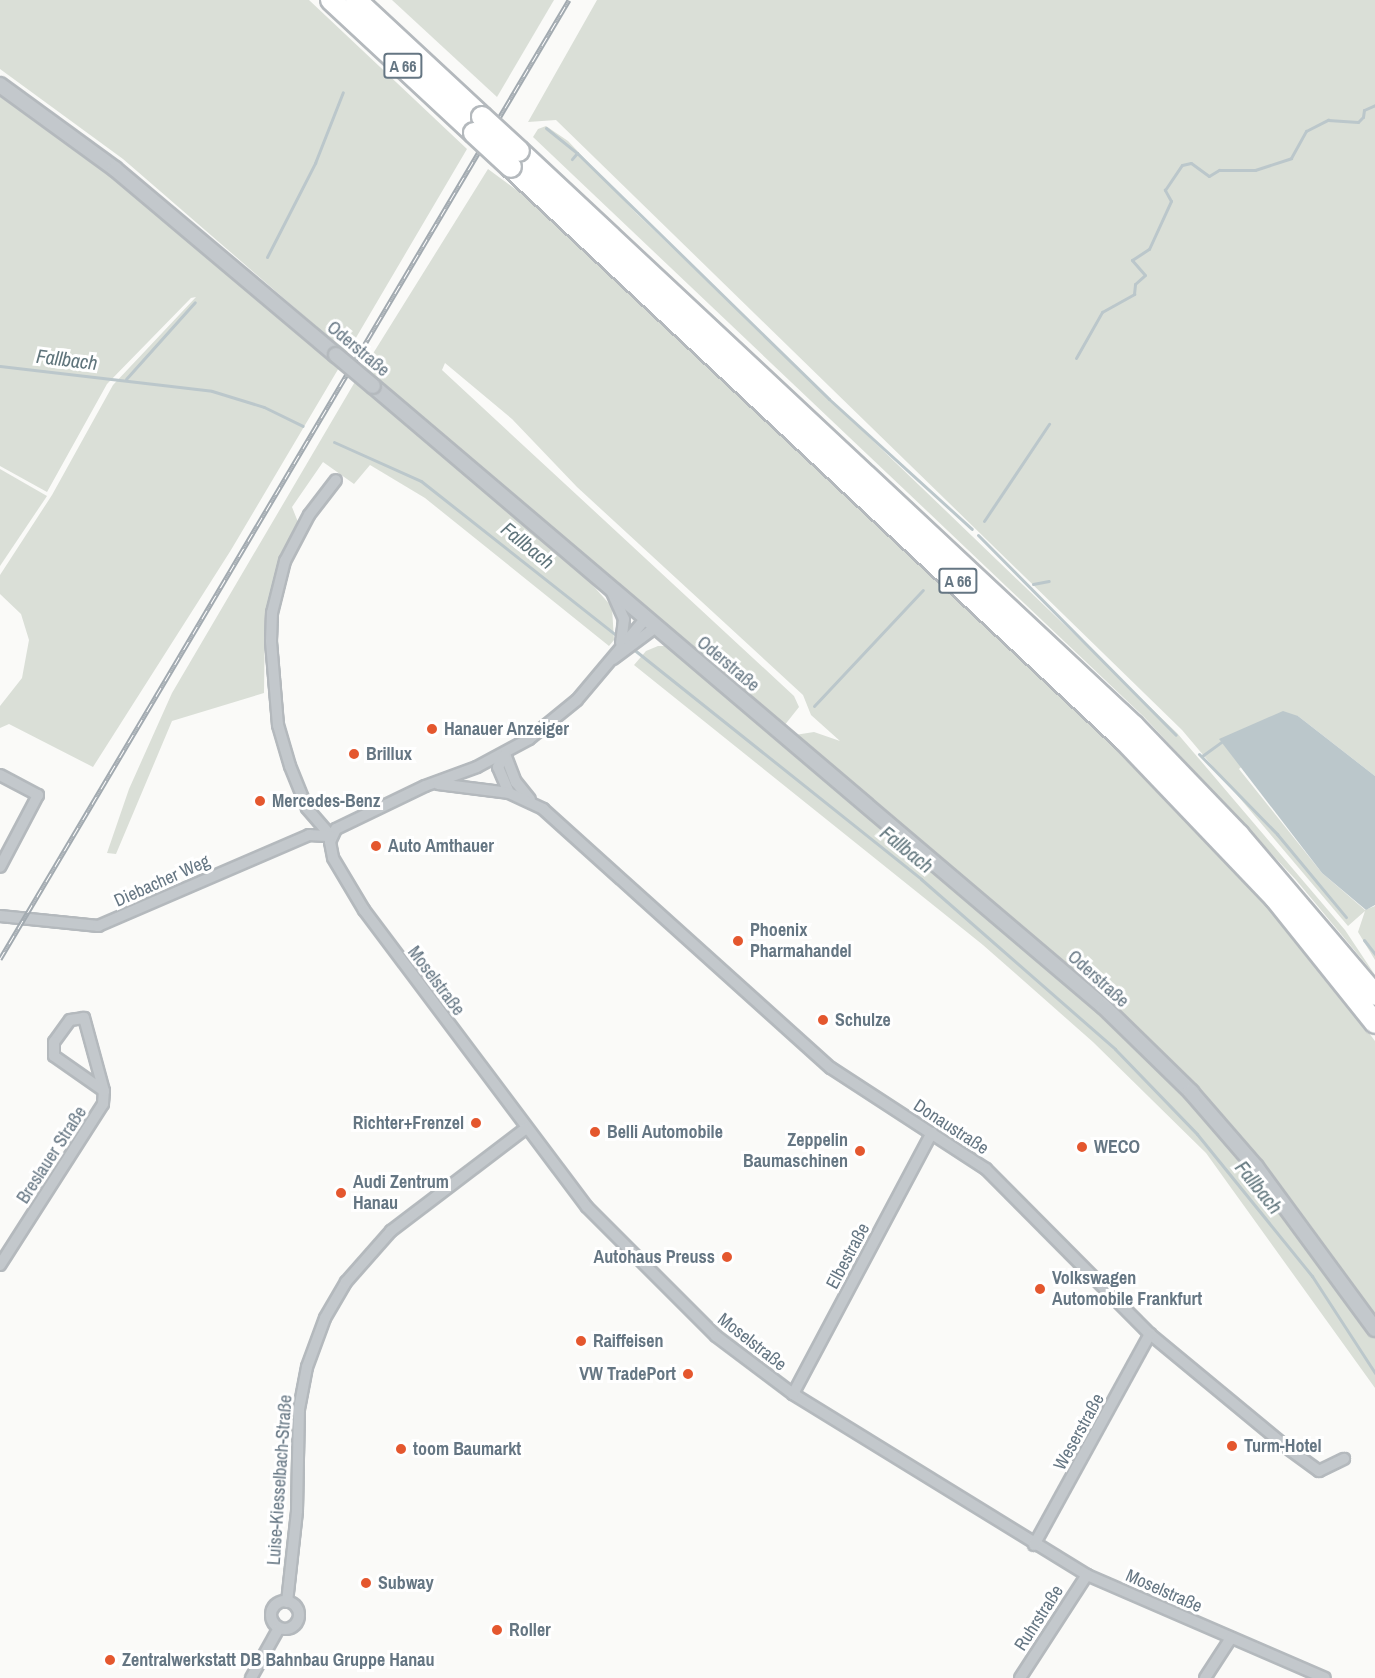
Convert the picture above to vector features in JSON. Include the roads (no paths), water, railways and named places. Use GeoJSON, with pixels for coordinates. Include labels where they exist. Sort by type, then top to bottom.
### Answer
{"type":"FeatureCollection","features":[{"type":"Feature","properties":{"kind":"highway","name":"A 66"},"geometry":{"type":"LineString","coordinates":[[332,0],[478,125],[1134,726],[1239,835],[1375,995]]}},
{"type":"Feature","properties":{"kind":"highway","name":"A 66"},"geometry":{"type":"LineString","coordinates":[[356,0],[478,125]]}},
{"type":"Feature","properties":{"kind":"highway","name":"A 66"},"geometry":{"type":"LineString","coordinates":[[515,159],[1124,740],[1275,898],[1375,1023]]}},
{"type":"Feature","properties":{"kind":"street","name":"Oderstraße"},"geometry":{"type":"LineString","coordinates":[[0,85],[115,169],[374,386],[1004,920],[1150,1051],[1256,1167],[1375,1329]]}},
{"type":"Feature","properties":{"kind":"street","name":"Moselstraße"},"geometry":{"type":"LineString","coordinates":[[336,480],[309,515],[285,561],[272,613],[271,641],[278,725],[290,766],[307,808],[331,836],[333,858],[364,910],[525,1129],[617,1240],[681,1305],[794,1394],[1034,1545],[1087,1575],[1325,1678]]}},
{"type":"Feature","properties":{"kind":"street"},"geometry":{"type":"LineString","coordinates":[[609,586],[631,636]]}},
{"type":"Feature","properties":{"kind":"street"},"geometry":{"type":"LineString","coordinates":[[331,836],[348,820],[505,754],[566,710],[624,648],[631,636],[651,623]]}},
{"type":"Feature","properties":{"kind":"street"},"geometry":{"type":"LineString","coordinates":[[624,648],[631,636]]}},
{"type":"Feature","properties":{"kind":"street"},"geometry":{"type":"LineString","coordinates":[[505,754],[498,767],[509,793]]}},
{"type":"Feature","properties":{"kind":"street","name":"Donaustraße"},"geometry":{"type":"LineString","coordinates":[[505,754],[516,782],[534,804],[831,1068],[986,1169],[1150,1334],[1319,1471],[1344,1459]]}},
{"type":"Feature","properties":{"kind":"street"},"geometry":{"type":"LineString","coordinates":[[0,775],[38,795],[0,867]]}},
{"type":"Feature","properties":{"kind":"street","name":"Donaustraße"},"geometry":{"type":"LineString","coordinates":[[432,784],[482,786],[509,793],[534,804]]}},
{"type":"Feature","properties":{"kind":"street","name":"Diebacher Weg"},"geometry":{"type":"LineString","coordinates":[[0,916],[98,926],[309,835],[331,836]]}},
{"type":"Feature","properties":{"kind":"street","name":"Breslauer Straße"},"geometry":{"type":"LineString","coordinates":[[0,1265],[99,1114],[104,1091],[84,1018],[70,1020],[54,1042],[54,1056],[104,1091]]}},
{"type":"Feature","properties":{"kind":"street","name":"Luise-Kiesselbach-Straße"},"geometry":{"type":"LineString","coordinates":[[287,1602],[297,1511],[299,1409],[307,1367],[325,1318],[356,1269],[391,1231],[525,1129]]}},
{"type":"Feature","properties":{"kind":"street","name":"Elbestraße"},"geometry":{"type":"LineString","coordinates":[[794,1394],[932,1133]]}},
{"type":"Feature","properties":{"kind":"street","name":"Weserstraße"},"geometry":{"type":"LineString","coordinates":[[1034,1545],[1150,1334]]}},
{"type":"Feature","properties":{"kind":"street","name":"Ruhrstraße"},"geometry":{"type":"LineString","coordinates":[[1020,1678],[1087,1575]]}},
{"type":"Feature","properties":{"kind":"street","name":"Luise-Kiesselbach-Straße"},"geometry":{"type":"LineString","coordinates":[[287,1602],[298,1610],[298,1621],[292,1627],[279,1628],[272,1613],[278,1604],[287,1602]]}},
{"type":"Feature","properties":{"kind":"street","name":"Luise-Kiesselbach-Straße"},"geometry":{"type":"LineString","coordinates":[[251,1678],[279,1628]]}},
{"type":"Feature","properties":{"kind":"street"},"geometry":{"type":"LineString","coordinates":[[1205,1678],[1231,1638]]}},
{"type":"Feature","properties":{"kind":"waterway"},"geometry":{"type":"LineString","coordinates":[[267,257],[315,163],[343,92]]}},
{"type":"Feature","properties":{"kind":"waterway"},"geometry":{"type":"LineString","coordinates":[[1076,358],[1102,312],[1134,294],[1135,284],[1145,275],[1132,260],[1149,249],[1171,201],[1165,190],[1182,165],[1191,163],[1209,176],[1219,170],[1255,170],[1291,158],[1306,131],[1328,120],[1358,122],[1363,117],[1364,110],[1375,105]]}},
{"type":"Feature","properties":{"kind":"waterway"},"geometry":{"type":"LineString","coordinates":[[546,128],[577,153],[572,159]]}},
{"type":"Feature","properties":{"kind":"waterway"},"geometry":{"type":"LineString","coordinates":[[577,153],[829,399],[972,529]]}},
{"type":"Feature","properties":{"kind":"waterway"},"geometry":{"type":"LineString","coordinates":[[126,379],[195,302]]}},
{"type":"Feature","properties":{"kind":"waterway","name":"Fallbach"},"geometry":{"type":"LineString","coordinates":[[0,366],[212,391],[264,407],[303,426]]}},
{"type":"Feature","properties":{"kind":"waterway"},"geometry":{"type":"LineString","coordinates":[[984,521],[1049,424]]}},
{"type":"Feature","properties":{"kind":"waterway","name":"Fallbach"},"geometry":{"type":"LineString","coordinates":[[334,442],[421,481],[620,638]]}},
{"type":"Feature","properties":{"kind":"waterway"},"geometry":{"type":"LineString","coordinates":[[978,535],[1176,735]]}},
{"type":"Feature","properties":{"kind":"waterway"},"geometry":{"type":"LineString","coordinates":[[1033,584],[1049,581]]}},
{"type":"Feature","properties":{"kind":"waterway"},"geometry":{"type":"LineString","coordinates":[[814,706],[923,590]]}},
{"type":"Feature","properties":{"kind":"waterway","name":"Fallbach"},"geometry":{"type":"LineString","coordinates":[[632,648],[921,879],[1115,1049],[1197,1134],[1312,1276],[1375,1373]]}},
{"type":"Feature","properties":{"kind":"waterway"},"geometry":{"type":"LineString","coordinates":[[1202,756],[1221,742]]}},
{"type":"Feature","properties":{"kind":"waterway"},"geometry":{"type":"LineString","coordinates":[[1199,754],[1277,834],[1346,917]]}},
{"type":"Feature","properties":{"kind":"waterway"},"geometry":{"type":"LineString","coordinates":[[1364,940],[1375,954]]}},
{"type":"Feature","properties":{"kind":"railway"},"geometry":{"type":"LineString","coordinates":[[0,959],[569,0]]}},
{"type":"Feature","properties":{"kind":"place","name":"Hanauer Anzeiger"},"geometry":{"type":"Point","coordinates":[432,729]}},
{"type":"Feature","properties":{"kind":"place","name":"Brillux"},"geometry":{"type":"Point","coordinates":[354,754]}},
{"type":"Feature","properties":{"kind":"place","name":"Mercedes-Benz"},"geometry":{"type":"Point","coordinates":[260,801]}},
{"type":"Feature","properties":{"kind":"place","name":"Auto Amthauer"},"geometry":{"type":"Point","coordinates":[376,846]}},
{"type":"Feature","properties":{"kind":"place","name":"Phoenix Pharmahandel"},"geometry":{"type":"Point","coordinates":[738,941]}},
{"type":"Feature","properties":{"kind":"place","name":"Schulze"},"geometry":{"type":"Point","coordinates":[823,1020]}},
{"type":"Feature","properties":{"kind":"place","name":"Richter+Frenzel"},"geometry":{"type":"Point","coordinates":[476,1123]}},
{"type":"Feature","properties":{"kind":"place","name":"Belli Automobile"},"geometry":{"type":"Point","coordinates":[595,1132]}},
{"type":"Feature","properties":{"kind":"place","name":"WECO"},"geometry":{"type":"Point","coordinates":[1082,1147]}},
{"type":"Feature","properties":{"kind":"place","name":"Zeppelin Baumaschinen"},"geometry":{"type":"Point","coordinates":[860,1151]}},
{"type":"Feature","properties":{"kind":"place","name":"Audi Zentrum Hanau"},"geometry":{"type":"Point","coordinates":[341,1193]}},
{"type":"Feature","properties":{"kind":"place","name":"Autohaus Preuss"},"geometry":{"type":"Point","coordinates":[727,1257]}},
{"type":"Feature","properties":{"kind":"place","name":"Volkswagen Automobile Frankfurt"},"geometry":{"type":"Point","coordinates":[1040,1289]}},
{"type":"Feature","properties":{"kind":"place","name":"Raiffeisen"},"geometry":{"type":"Point","coordinates":[581,1341]}},
{"type":"Feature","properties":{"kind":"place","name":"VW TradePort"},"geometry":{"type":"Point","coordinates":[688,1374]}},
{"type":"Feature","properties":{"kind":"place","name":"Turm-Hotel"},"geometry":{"type":"Point","coordinates":[1232,1446]}},
{"type":"Feature","properties":{"kind":"place","name":"toom Baumarkt"},"geometry":{"type":"Point","coordinates":[401,1449]}},
{"type":"Feature","properties":{"kind":"place","name":"Subway"},"geometry":{"type":"Point","coordinates":[366,1583]}},
{"type":"Feature","properties":{"kind":"place","name":"Roller"},"geometry":{"type":"Point","coordinates":[497,1630]}},
{"type":"Feature","properties":{"kind":"place","name":"Zentralwerkstatt DB Bahnbau Gruppe Hanau"},"geometry":{"type":"Point","coordinates":[110,1660]}}]}
